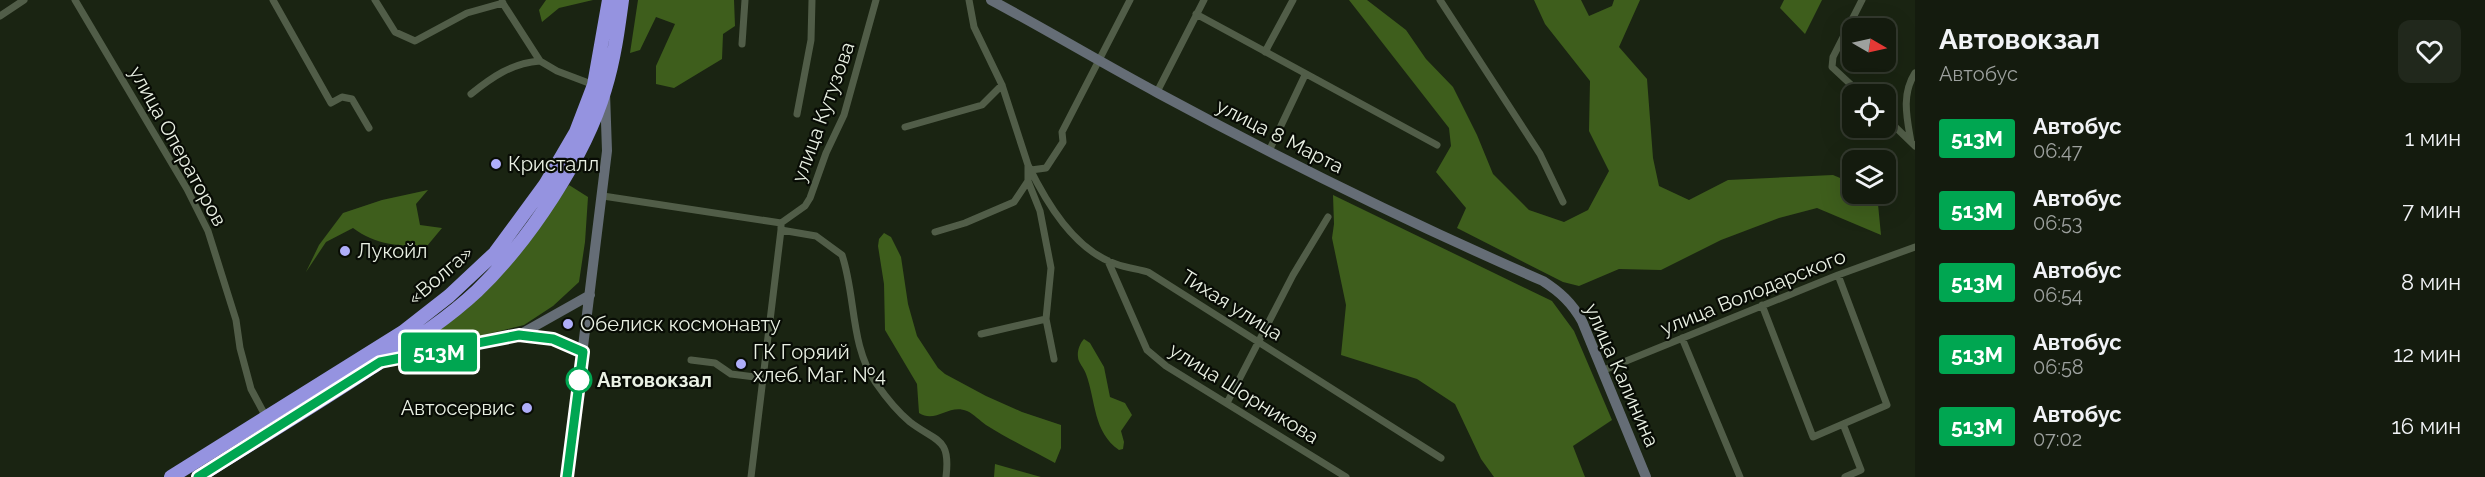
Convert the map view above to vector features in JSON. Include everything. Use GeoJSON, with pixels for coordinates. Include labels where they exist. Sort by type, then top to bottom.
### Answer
{"type":"FeatureCollection","features":[{"type":"Feature","properties":{"kind":"highway","name":"«Волга»"},"geometry":{"type":"LineString","coordinates":[[198,477],[380,362],[448,316],[500,267],[525,236],[568,170],[594,119],[609,0]]}},
{"type":"Feature","properties":{"kind":"highway","name":"«Волга»"},"geometry":{"type":"LineString","coordinates":[[171,477],[403,332],[449,296],[495,253],[562,158],[599,87],[622,0]]}},
{"type":"Feature","properties":{"kind":"main road","name":"улица 8 Марта"},"geometry":{"type":"LineString","coordinates":[[991,0],[1009,4],[1156,92],[1269,151],[1435,234],[1543,281],[1558,291]]}},
{"type":"Feature","properties":{"kind":"main road"},"geometry":{"type":"LineString","coordinates":[[567,477],[608,140],[599,87]]}},
{"type":"Feature","properties":{"kind":"main road","name":"улица Калинина"},"geometry":{"type":"LineString","coordinates":[[1558,291],[1572,304],[1582,321],[1646,477]]}},
{"type":"Feature","properties":{"kind":"main road"},"geometry":{"type":"LineString","coordinates":[[380,362],[519,335],[590,295]]}},
{"type":"Feature","properties":{"kind":"main road"},"geometry":{"type":"LineString","coordinates":[[549,320],[547,329],[553,339]]}},
{"type":"Feature","properties":{"kind":"main road"},"geometry":{"type":"LineString","coordinates":[[519,335],[553,339],[583,352]]}},
{"type":"Feature","properties":{"kind":"street"},"geometry":{"type":"LineString","coordinates":[[0,16],[24,0]]}},
{"type":"Feature","properties":{"kind":"street","name":"улица Операторов"},"geometry":{"type":"LineString","coordinates":[[75,0],[187,189],[208,231],[236,320],[240,348],[251,389],[266,417]]}},
{"type":"Feature","properties":{"kind":"street"},"geometry":{"type":"LineString","coordinates":[[273,0],[331,103],[342,97],[352,99],[369,128]]}},
{"type":"Feature","properties":{"kind":"street"},"geometry":{"type":"LineString","coordinates":[[375,0],[395,32],[415,41],[467,13],[502,2],[540,61],[557,71],[599,87]]}},
{"type":"Feature","properties":{"kind":"street"},"geometry":{"type":"LineString","coordinates":[[742,44],[745,0]]}},
{"type":"Feature","properties":{"kind":"street","name":"улица Кутузова"},"geometry":{"type":"LineString","coordinates":[[797,114],[811,40],[812,0]]}},
{"type":"Feature","properties":{"kind":"street","name":"улица Кутузова"},"geometry":{"type":"LineString","coordinates":[[781,226],[805,206],[810,198],[826,153],[844,115],[876,0]]}},
{"type":"Feature","properties":{"kind":"street"},"geometry":{"type":"LineString","coordinates":[[935,232],[965,223],[1014,202],[1028,181],[1030,168],[1002,85],[974,27],[969,0]]}},
{"type":"Feature","properties":{"kind":"street"},"geometry":{"type":"LineString","coordinates":[[1030,168],[1046,168],[1063,142],[1062,132],[1130,0]]}},
{"type":"Feature","properties":{"kind":"street"},"geometry":{"type":"LineString","coordinates":[[1156,92],[1204,0]]}},
{"type":"Feature","properties":{"kind":"street"},"geometry":{"type":"LineString","coordinates":[[1265,52],[1293,0]]}},
{"type":"Feature","properties":{"kind":"street"},"geometry":{"type":"LineString","coordinates":[[1440,0],[1540,154],[1563,202]]}},
{"type":"Feature","properties":{"kind":"street"},"geometry":{"type":"LineString","coordinates":[[1851,84],[1833,67],[1833,57],[1862,0]]}},
{"type":"Feature","properties":{"kind":"street"},"geometry":{"type":"LineString","coordinates":[[1196,14],[1437,146]]}},
{"type":"Feature","properties":{"kind":"street"},"geometry":{"type":"LineString","coordinates":[[471,94],[494,75],[521,64],[540,61]]}},
{"type":"Feature","properties":{"kind":"street"},"geometry":{"type":"LineString","coordinates":[[1913,144],[1905,106],[1907,92],[1915,73]]}},
{"type":"Feature","properties":{"kind":"street"},"geometry":{"type":"LineString","coordinates":[[1269,151],[1305,75]]}},
{"type":"Feature","properties":{"kind":"street"},"geometry":{"type":"LineString","coordinates":[[905,127],[982,105],[1002,85]]}},
{"type":"Feature","properties":{"kind":"street"},"geometry":{"type":"LineString","coordinates":[[1896,127],[1913,144]]}},
{"type":"Feature","properties":{"kind":"street","name":"Тихая улица"},"geometry":{"type":"LineString","coordinates":[[1030,168],[1043,194],[1084,245],[1108,261],[1148,272],[1441,458]]}},
{"type":"Feature","properties":{"kind":"street"},"geometry":{"type":"LineString","coordinates":[[1028,181],[1040,211],[1051,268],[1046,319],[1054,359]]}},
{"type":"Feature","properties":{"kind":"street"},"geometry":{"type":"LineString","coordinates":[[603,196],[781,226],[816,236],[842,255],[862,356],[875,383],[909,421],[939,439],[948,457],[946,477]]}},
{"type":"Feature","properties":{"kind":"street"},"geometry":{"type":"LineString","coordinates":[[1227,403],[1293,275],[1328,217]]}},
{"type":"Feature","properties":{"kind":"street"},"geometry":{"type":"LineString","coordinates":[[751,477],[781,226]]}},
{"type":"Feature","properties":{"kind":"street","name":"улица Володарского"},"geometry":{"type":"LineString","coordinates":[[1604,370],[1762,305],[1915,247]]}},
{"type":"Feature","properties":{"kind":"street","name":"улица Шорникова"},"geometry":{"type":"LineString","coordinates":[[1108,261],[1147,350],[1166,366],[1346,477]]}},
{"type":"Feature","properties":{"kind":"street"},"geometry":{"type":"LineString","coordinates":[[1762,305],[1813,437],[1887,405],[1838,275]]}},
{"type":"Feature","properties":{"kind":"street"},"geometry":{"type":"LineString","coordinates":[[981,334],[1046,319]]}},
{"type":"Feature","properties":{"kind":"street"},"geometry":{"type":"LineString","coordinates":[[1682,338],[1740,477]]}},
{"type":"Feature","properties":{"kind":"street"},"geometry":{"type":"LineString","coordinates":[[691,360],[715,363],[731,374],[763,378]]}},
{"type":"Feature","properties":{"kind":"street"},"geometry":{"type":"LineString","coordinates":[[1843,424],[1861,470],[1845,477]]}},
{"type":"Feature","properties":{"kind":"green space"},"geometry":{"type":"Polygon","coordinates":[[[546,0],[593,0],[559,8],[542,22],[539,10],[546,0]]]}},
{"type":"Feature","properties":{"kind":"green space"},"geometry":{"type":"Polygon","coordinates":[[[638,0],[734,0],[735,26],[723,34],[722,59],[674,88],[656,84],[656,66],[675,24],[656,17],[640,50],[630,53],[638,0]]]}},
{"type":"Feature","properties":{"kind":"green space"},"geometry":{"type":"Polygon","coordinates":[[[1349,0],[1367,0],[1406,30],[1426,59],[1453,87],[1493,174],[1529,210],[1564,222],[1588,210],[1609,171],[1589,131],[1590,81],[1545,24],[1534,0],[1581,0],[1589,16],[1612,6],[1614,0],[1640,0],[1619,47],[1647,79],[1653,158],[1659,186],[1689,200],[1728,180],[1833,175],[1842,179],[1842,204],[1878,204],[1881,235],[1817,208],[1779,218],[1721,240],[1661,270],[1619,269],[1579,286],[1563,282],[1457,228],[1466,208],[1436,172],[1451,146],[1449,128],[1349,0]]]}},
{"type":"Feature","properties":{"kind":"green space"},"geometry":{"type":"Polygon","coordinates":[[[1784,0],[1822,0],[1805,34],[1780,8],[1784,0]]]}},
{"type":"Feature","properties":{"kind":"green space"},"geometry":{"type":"Polygon","coordinates":[[[569,185],[588,197],[579,282],[553,306],[524,325],[421,350],[419,343],[468,308],[507,267],[569,185]]]}},
{"type":"Feature","properties":{"kind":"green space"},"geometry":{"type":"Polygon","coordinates":[[[428,190],[416,204],[420,225],[442,228],[427,246],[406,246],[379,241],[353,228],[326,242],[306,272],[319,245],[343,213],[382,200],[428,190]]]}},
{"type":"Feature","properties":{"kind":"green space"},"geometry":{"type":"Polygon","coordinates":[[[1333,195],[1552,301],[1574,331],[1612,420],[1573,446],[1585,477],[1494,477],[1481,459],[1455,404],[1417,379],[1341,355],[1346,305],[1332,238],[1333,195]]]}},
{"type":"Feature","properties":{"kind":"green space"},"geometry":{"type":"Polygon","coordinates":[[[884,233],[891,237],[901,257],[908,304],[917,336],[938,368],[986,396],[1022,412],[1061,425],[1061,448],[1055,463],[994,430],[967,411],[954,409],[931,416],[919,413],[917,384],[885,330],[884,284],[878,246],[879,239],[884,233]]]}},
{"type":"Feature","properties":{"kind":"green space"},"geometry":{"type":"Polygon","coordinates":[[[1084,339],[1090,343],[1104,367],[1110,397],[1125,403],[1132,415],[1121,431],[1123,449],[1119,450],[1111,443],[1104,434],[1096,415],[1086,374],[1078,359],[1078,350],[1084,339]]]}},
{"type":"Feature","properties":{"kind":"green space"},"geometry":{"type":"Polygon","coordinates":[[[995,464],[1041,477],[994,477],[995,464]]]}},
{"type":"Feature","properties":{"kind":"bus line","name":"513М"},"geometry":{"type":"LineString","coordinates":[[198,477],[380,362],[519,335],[553,339],[583,352],[567,477]]}},
{"type":"Feature","properties":{"kind":"place","name":"Кристалл"},"geometry":{"type":"Point","coordinates":[496,164]}},
{"type":"Feature","properties":{"kind":"place","name":"Лукойл"},"geometry":{"type":"Point","coordinates":[345,251]}},
{"type":"Feature","properties":{"kind":"place","name":"Обелиск космонавту"},"geometry":{"type":"Point","coordinates":[568,324]}},
{"type":"Feature","properties":{"kind":"place","name":"ГК Горяий хлеб. Маг. №4"},"geometry":{"type":"Point","coordinates":[741,364]}},
{"type":"Feature","properties":{"kind":"place","name":"Автовокзал"},"geometry":{"type":"Point","coordinates":[579,380]}},
{"type":"Feature","properties":{"kind":"place","name":"Автосервис"},"geometry":{"type":"Point","coordinates":[527,408]}}]}
